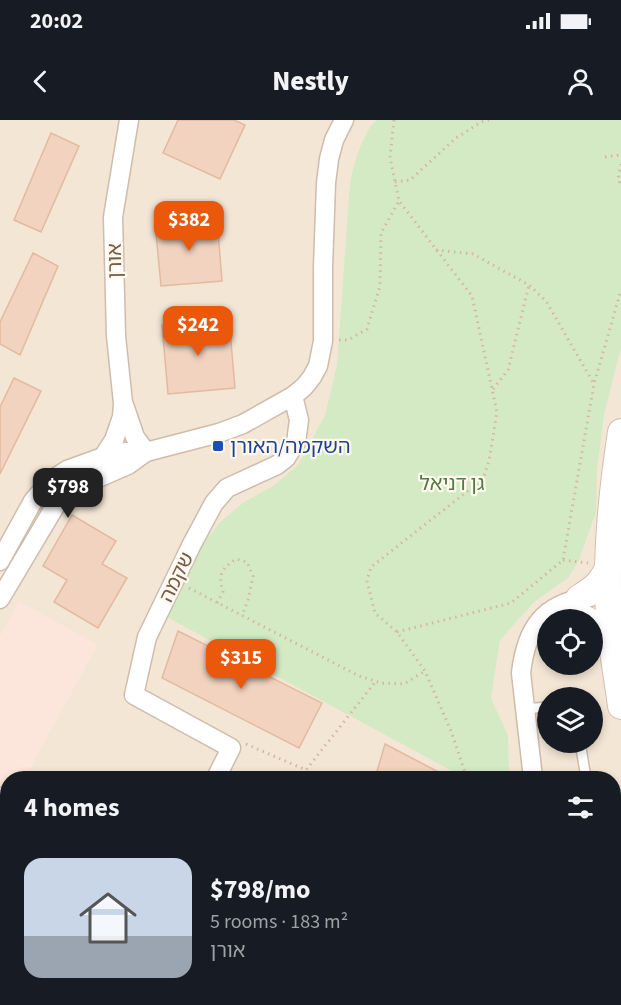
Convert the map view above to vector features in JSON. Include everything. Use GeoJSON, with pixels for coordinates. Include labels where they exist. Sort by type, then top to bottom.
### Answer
{"type":"FeatureCollection","features":[{"type":"Feature","properties":{"kind":"main road"},"geometry":{"type":"LineString","coordinates":[[597,609],[596,587],[602,581],[609,566],[614,477],[621,432]]}},
{"type":"Feature","properties":{"kind":"main road"},"geometry":{"type":"LineString","coordinates":[[603,636],[621,706]]}},
{"type":"Feature","properties":{"kind":"street","name":"אורן"},"geometry":{"type":"LineString","coordinates":[[103,457],[114,440],[122,417],[123,403],[116,336],[113,217],[129,120]]}},
{"type":"Feature","properties":{"kind":"street"},"geometry":{"type":"LineString","coordinates":[[0,561],[33,501],[50,481],[67,470],[103,457],[125,452],[146,452],[236,427],[293,396],[312,377],[321,353],[326,183],[334,140],[344,120]]}},
{"type":"Feature","properties":{"kind":"street","name":"שקמה"},"geometry":{"type":"LineString","coordinates":[[231,748],[134,695],[147,638],[214,503],[227,488],[277,465],[286,458],[297,442],[299,420],[293,396]]}},
{"type":"Feature","properties":{"kind":"street","name":"אורן"},"geometry":{"type":"LineString","coordinates":[[123,403],[135,437],[146,452]]}},
{"type":"Feature","properties":{"kind":"street"},"geometry":{"type":"LineString","coordinates":[[0,599],[60,498],[73,489],[128,465],[146,452]]}},
{"type":"Feature","properties":{"kind":"street"},"geometry":{"type":"LineString","coordinates":[[554,609],[563,603],[583,609]]}},
{"type":"Feature","properties":{"kind":"street"},"geometry":{"type":"LineString","coordinates":[[532,771],[521,673],[529,637],[537,624]]}},
{"type":"Feature","properties":{"kind":"street"},"geometry":{"type":"LineString","coordinates":[[524,709],[537,649]]}},
{"type":"Feature","properties":{"kind":"street"},"geometry":{"type":"LineString","coordinates":[[220,771],[231,748]]}},
{"type":"Feature","properties":{"kind":"lane"},"geometry":{"type":"LineString","coordinates":[[524,709],[537,708]]}},
{"type":"Feature","properties":{"kind":"lane"},"geometry":{"type":"LineString","coordinates":[[582,753],[585,771]]}},
{"type":"Feature","properties":{"kind":"path"},"geometry":{"type":"LineString","coordinates":[[394,120],[390,157],[399,201],[472,296],[497,412],[489,461],[483,479],[371,567],[367,581],[375,613],[397,632],[425,670],[451,731],[465,771]]}},
{"type":"Feature","properties":{"kind":"path"},"geometry":{"type":"LineString","coordinates":[[395,182],[411,180],[456,138],[481,122],[489,120]]}},
{"type":"Feature","properties":{"kind":"path"},"geometry":{"type":"LineString","coordinates":[[605,157],[621,155]]}},
{"type":"Feature","properties":{"kind":"path"},"geometry":{"type":"LineString","coordinates":[[621,164],[618,179],[621,185]]}},
{"type":"Feature","properties":{"kind":"path"},"geometry":{"type":"LineString","coordinates":[[348,340],[368,329],[380,286],[381,233],[399,201]]}},
{"type":"Feature","properties":{"kind":"path"},"geometry":{"type":"LineString","coordinates":[[436,250],[473,254],[529,285],[546,302],[594,384]]}},
{"type":"Feature","properties":{"kind":"path"},"geometry":{"type":"LineString","coordinates":[[493,389],[508,370],[529,285]]}},
{"type":"Feature","properties":{"kind":"path"},"geometry":{"type":"LineString","coordinates":[[397,632],[511,603],[563,560],[594,384],[621,290]]}},
{"type":"Feature","properties":{"kind":"path"},"geometry":{"type":"LineString","coordinates":[[217,603],[223,592],[220,580],[225,566],[236,559],[247,562],[253,576],[242,616]]}},
{"type":"Feature","properties":{"kind":"path"},"geometry":{"type":"LineString","coordinates":[[189,588],[359,676],[381,683],[404,684],[425,670]]}},
{"type":"Feature","properties":{"kind":"path"},"geometry":{"type":"LineString","coordinates":[[231,748],[247,744],[306,770],[376,681]]}},
{"type":"Feature","properties":{"kind":"shaded area"},"geometry":{"type":"Polygon","coordinates":[[[0,120],[621,120],[621,771],[0,771],[0,120]]]}},
{"type":"Feature","properties":{"kind":"shaded area"},"geometry":{"type":"Polygon","coordinates":[[[19,601],[98,645],[29,771],[0,771],[0,636],[19,601]]]}},
{"type":"Feature","properties":{"kind":"green space","name":"גן דניאל"},"geometry":{"type":"Polygon","coordinates":[[[377,120],[621,120],[621,348],[604,415],[597,471],[596,512],[579,560],[568,578],[534,602],[500,640],[491,698],[508,736],[509,771],[452,771],[163,615],[193,557],[220,522],[244,502],[273,486],[299,464],[325,415],[337,365],[351,180],[356,157],[373,123],[377,120]]]}},
{"type":"Feature","properties":{"kind":"building"},"geometry":{"type":"Polygon","coordinates":[[[178,120],[234,120],[245,125],[220,179],[163,153],[178,120]]]}},
{"type":"Feature","properties":{"kind":"building"},"geometry":{"type":"Polygon","coordinates":[[[51,133],[79,146],[41,232],[14,220],[51,133]]]}},
{"type":"Feature","properties":{"kind":"building"},"geometry":{"type":"Polygon","coordinates":[[[217,218],[222,281],[161,286],[155,223],[217,218]]]}},
{"type":"Feature","properties":{"kind":"building"},"geometry":{"type":"Polygon","coordinates":[[[33,253],[58,266],[20,355],[0,344],[0,322],[33,253]]]}},
{"type":"Feature","properties":{"kind":"building"},"geometry":{"type":"Polygon","coordinates":[[[229,319],[235,388],[168,394],[162,325],[229,319]]]}},
{"type":"Feature","properties":{"kind":"building"},"geometry":{"type":"Polygon","coordinates":[[[14,378],[41,391],[0,474],[0,407],[14,378]]]}},
{"type":"Feature","properties":{"kind":"building"},"geometry":{"type":"Polygon","coordinates":[[[72,515],[116,541],[102,564],[127,578],[98,628],[54,602],[67,580],[43,566],[72,515]]]}},
{"type":"Feature","properties":{"kind":"building"},"geometry":{"type":"Polygon","coordinates":[[[178,631],[322,703],[299,748],[162,678],[178,631]]]}},
{"type":"Feature","properties":{"kind":"building"},"geometry":{"type":"Polygon","coordinates":[[[385,744],[437,771],[377,771],[385,744]]]}},
{"type":"Feature","properties":{"kind":"place","name":"השקמה/האורן"},"geometry":{"type":"Point","coordinates":[218,446]}}]}
